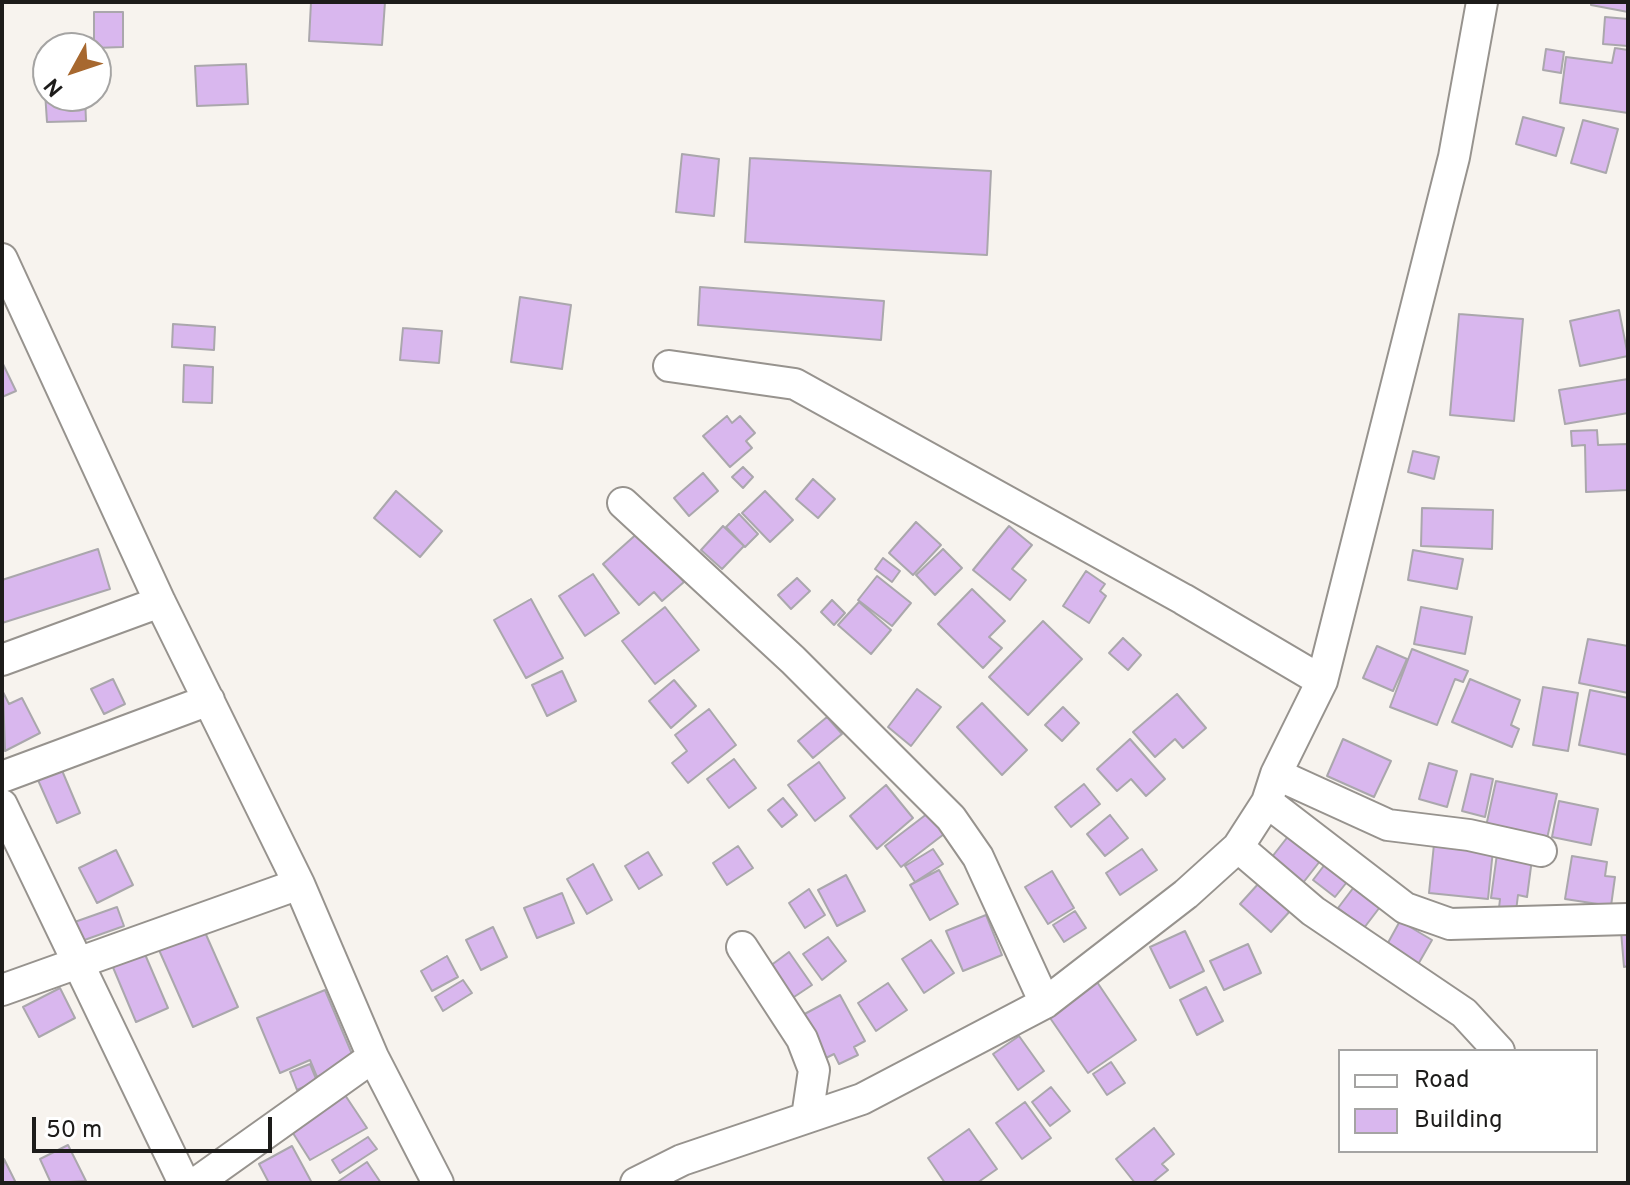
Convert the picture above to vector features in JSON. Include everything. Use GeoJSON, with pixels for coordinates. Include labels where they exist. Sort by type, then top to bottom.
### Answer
{"type":"FeatureCollection","features":[{"type":"Feature","properties":{"kind":"street"},"geometry":{"type":"LineString","coordinates":[[636,1183],[682,1160],[862,1099],[1045,1003],[1186,894],[1238,847],[1272,788],[1322,681],[1454,157],[1482,2]]}},
{"type":"Feature","properties":{"kind":"street"},"geometry":{"type":"LineString","coordinates":[[2,259],[160,602],[299,884],[373,1057],[438,1183]]}},
{"type":"Feature","properties":{"kind":"street"},"geometry":{"type":"LineString","coordinates":[[669,366],[795,384],[1183,599],[1322,681]]}},
{"type":"Feature","properties":{"kind":"street"},"geometry":{"type":"LineString","coordinates":[[623,503],[793,660],[951,818],[978,857],[1045,1003]]}},
{"type":"Feature","properties":{"kind":"street"},"geometry":{"type":"LineString","coordinates":[[2,660],[160,602]]}},
{"type":"Feature","properties":{"kind":"street"},"geometry":{"type":"LineString","coordinates":[[2,777],[209,700]]}},
{"type":"Feature","properties":{"kind":"street"},"geometry":{"type":"LineString","coordinates":[[1272,788],[1388,825],[1469,835],[1541,851]]}},
{"type":"Feature","properties":{"kind":"street"},"geometry":{"type":"LineString","coordinates":[[1272,788],[1405,908],[1450,924],[1628,919]]}},
{"type":"Feature","properties":{"kind":"street"},"geometry":{"type":"LineString","coordinates":[[2,805],[82,964],[184,1183]]}},
{"type":"Feature","properties":{"kind":"street"},"geometry":{"type":"LineString","coordinates":[[1238,847],[1313,911],[1464,1013],[1497,1049]]}},
{"type":"Feature","properties":{"kind":"street"},"geometry":{"type":"LineString","coordinates":[[2,990],[82,964],[299,884]]}},
{"type":"Feature","properties":{"kind":"street"},"geometry":{"type":"LineString","coordinates":[[742,947],[802,1039],[814,1070],[807,1117]]}},
{"type":"Feature","properties":{"kind":"street"},"geometry":{"type":"LineString","coordinates":[[196,1183],[373,1057]]}},
{"type":"Feature","properties":{"kind":"building"},"geometry":{"type":"Polygon","coordinates":[[[311,2],[385,2],[382,45],[309,41],[311,2]]]}},
{"type":"Feature","properties":{"kind":"building"},"geometry":{"type":"Polygon","coordinates":[[[1591,2],[1628,2],[1628,12],[1591,5],[1591,2]]]}},
{"type":"Feature","properties":{"kind":"building"},"geometry":{"type":"Polygon","coordinates":[[[94,12],[123,12],[123,47],[112,47],[112,32],[94,32],[94,12]]]}},
{"type":"Feature","properties":{"kind":"building"},"geometry":{"type":"Polygon","coordinates":[[[1605,17],[1628,19],[1628,46],[1603,44],[1605,17]]]}},
{"type":"Feature","properties":{"kind":"building"},"geometry":{"type":"Polygon","coordinates":[[[1615,48],[1628,50],[1628,113],[1560,103],[1566,57],[1612,63],[1615,48]]]}},
{"type":"Feature","properties":{"kind":"building"},"geometry":{"type":"Polygon","coordinates":[[[1546,49],[1564,52],[1561,73],[1543,70],[1546,49]]]}},
{"type":"Feature","properties":{"kind":"building"},"geometry":{"type":"Polygon","coordinates":[[[246,64],[248,104],[197,106],[195,66],[246,64]]]}},
{"type":"Feature","properties":{"kind":"building"},"geometry":{"type":"Polygon","coordinates":[[[46,112],[86,112],[86,121],[47,122],[46,112]]]}},
{"type":"Feature","properties":{"kind":"building"},"geometry":{"type":"Polygon","coordinates":[[[1523,117],[1564,128],[1556,156],[1516,144],[1523,117]]]}},
{"type":"Feature","properties":{"kind":"building"},"geometry":{"type":"Polygon","coordinates":[[[1583,120],[1618,129],[1606,173],[1571,163],[1583,120]]]}},
{"type":"Feature","properties":{"kind":"building"},"geometry":{"type":"Polygon","coordinates":[[[682,154],[719,159],[714,216],[676,212],[682,154]]]}},
{"type":"Feature","properties":{"kind":"building"},"geometry":{"type":"Polygon","coordinates":[[[750,158],[991,171],[987,255],[745,242],[750,158]]]}},
{"type":"Feature","properties":{"kind":"building"},"geometry":{"type":"Polygon","coordinates":[[[700,287],[884,301],[881,340],[698,325],[700,287]]]}},
{"type":"Feature","properties":{"kind":"building"},"geometry":{"type":"Polygon","coordinates":[[[520,297],[571,305],[562,369],[511,362],[520,297]]]}},
{"type":"Feature","properties":{"kind":"building"},"geometry":{"type":"Polygon","coordinates":[[[1619,310],[1628,356],[1580,366],[1570,321],[1619,310]]]}},
{"type":"Feature","properties":{"kind":"building"},"geometry":{"type":"Polygon","coordinates":[[[1459,314],[1523,319],[1514,421],[1450,415],[1459,314]]]}},
{"type":"Feature","properties":{"kind":"building"},"geometry":{"type":"Polygon","coordinates":[[[173,324],[215,327],[214,350],[172,347],[173,324]]]}},
{"type":"Feature","properties":{"kind":"building"},"geometry":{"type":"Polygon","coordinates":[[[403,328],[442,331],[439,363],[400,360],[403,328]]]}},
{"type":"Feature","properties":{"kind":"building"},"geometry":{"type":"Polygon","coordinates":[[[2,362],[16,391],[2,397],[2,362]]]}},
{"type":"Feature","properties":{"kind":"building"},"geometry":{"type":"Polygon","coordinates":[[[184,365],[213,367],[212,403],[183,402],[184,365]]]}},
{"type":"Feature","properties":{"kind":"building"},"geometry":{"type":"Polygon","coordinates":[[[1628,379],[1628,413],[1565,424],[1559,390],[1628,379]]]}},
{"type":"Feature","properties":{"kind":"building"},"geometry":{"type":"Polygon","coordinates":[[[727,416],[732,423],[740,416],[755,433],[746,441],[752,448],[730,467],[703,436],[727,416]]]}},
{"type":"Feature","properties":{"kind":"building"},"geometry":{"type":"Polygon","coordinates":[[[1597,430],[1598,445],[1628,444],[1628,490],[1586,492],[1585,445],[1572,446],[1571,431],[1597,430]]]}},
{"type":"Feature","properties":{"kind":"building"},"geometry":{"type":"Polygon","coordinates":[[[1413,451],[1439,457],[1434,479],[1408,472],[1413,451]]]}},
{"type":"Feature","properties":{"kind":"building"},"geometry":{"type":"Polygon","coordinates":[[[743,467],[753,477],[743,488],[732,477],[743,467]]]}},
{"type":"Feature","properties":{"kind":"building"},"geometry":{"type":"Polygon","coordinates":[[[703,473],[718,491],[689,516],[674,498],[703,473]]]}},
{"type":"Feature","properties":{"kind":"building"},"geometry":{"type":"Polygon","coordinates":[[[813,479],[835,499],[818,518],[796,499],[813,479]]]}},
{"type":"Feature","properties":{"kind":"building"},"geometry":{"type":"Polygon","coordinates":[[[396,491],[442,531],[420,557],[374,518],[396,491]]]}},
{"type":"Feature","properties":{"kind":"building"},"geometry":{"type":"Polygon","coordinates":[[[765,491],[793,520],[770,542],[742,513],[765,491]]]}},
{"type":"Feature","properties":{"kind":"building"},"geometry":{"type":"Polygon","coordinates":[[[1422,508],[1493,510],[1492,549],[1421,546],[1422,508]]]}},
{"type":"Feature","properties":{"kind":"building"},"geometry":{"type":"Polygon","coordinates":[[[739,514],[758,534],[745,547],[726,527],[739,514]]]}},
{"type":"Feature","properties":{"kind":"building"},"geometry":{"type":"Polygon","coordinates":[[[916,522],[941,545],[913,575],[889,553],[916,522]]]}},
{"type":"Feature","properties":{"kind":"building"},"geometry":{"type":"Polygon","coordinates":[[[723,526],[744,546],[722,569],[701,550],[723,526]]]}},
{"type":"Feature","properties":{"kind":"building"},"geometry":{"type":"Polygon","coordinates":[[[1009,526],[1032,545],[1012,569],[1026,580],[1010,600],[973,570],[1009,526]]]}},
{"type":"Feature","properties":{"kind":"building"},"geometry":{"type":"Polygon","coordinates":[[[640,531],[684,582],[662,601],[654,592],[639,605],[603,564],[640,531]]]}},
{"type":"Feature","properties":{"kind":"building"},"geometry":{"type":"Polygon","coordinates":[[[98,549],[110,589],[2,623],[2,580],[98,549]]]}},
{"type":"Feature","properties":{"kind":"building"},"geometry":{"type":"Polygon","coordinates":[[[943,549],[962,568],[935,595],[916,575],[943,549]]]}},
{"type":"Feature","properties":{"kind":"building"},"geometry":{"type":"Polygon","coordinates":[[[1413,550],[1463,559],[1457,589],[1408,580],[1413,550]]]}},
{"type":"Feature","properties":{"kind":"building"},"geometry":{"type":"Polygon","coordinates":[[[883,558],[900,571],[892,582],[875,569],[883,558]]]}},
{"type":"Feature","properties":{"kind":"building"},"geometry":{"type":"Polygon","coordinates":[[[1086,571],[1105,584],[1100,591],[1106,596],[1089,623],[1063,606],[1086,571]]]}},
{"type":"Feature","properties":{"kind":"building"},"geometry":{"type":"Polygon","coordinates":[[[593,574],[619,613],[585,636],[559,596],[593,574]]]}},
{"type":"Feature","properties":{"kind":"building"},"geometry":{"type":"Polygon","coordinates":[[[877,576],[911,603],[892,626],[858,600],[877,576]]]}},
{"type":"Feature","properties":{"kind":"building"},"geometry":{"type":"Polygon","coordinates":[[[797,578],[810,591],[791,609],[778,595],[797,578]]]}},
{"type":"Feature","properties":{"kind":"building"},"geometry":{"type":"Polygon","coordinates":[[[972,589],[1005,621],[989,637],[1002,648],[983,668],[938,624],[972,589]]]}},
{"type":"Feature","properties":{"kind":"building"},"geometry":{"type":"Polygon","coordinates":[[[531,599],[563,658],[526,678],[494,620],[531,599]]]}},
{"type":"Feature","properties":{"kind":"building"},"geometry":{"type":"Polygon","coordinates":[[[832,600],[845,613],[834,625],[821,612],[832,600]]]}},
{"type":"Feature","properties":{"kind":"building"},"geometry":{"type":"Polygon","coordinates":[[[859,602],[891,630],[871,654],[838,625],[859,602]]]}},
{"type":"Feature","properties":{"kind":"building"},"geometry":{"type":"Polygon","coordinates":[[[665,607],[699,650],[655,684],[622,641],[665,607]]]}},
{"type":"Feature","properties":{"kind":"building"},"geometry":{"type":"Polygon","coordinates":[[[1421,607],[1472,617],[1465,654],[1414,644],[1421,607]]]}},
{"type":"Feature","properties":{"kind":"building"},"geometry":{"type":"Polygon","coordinates":[[[1043,621],[1082,659],[1028,715],[989,677],[1043,621]]]}},
{"type":"Feature","properties":{"kind":"building"},"geometry":{"type":"Polygon","coordinates":[[[1123,638],[1141,655],[1128,670],[1109,653],[1123,638]]]}},
{"type":"Feature","properties":{"kind":"building"},"geometry":{"type":"Polygon","coordinates":[[[1588,639],[1628,646],[1628,693],[1579,683],[1588,639]]]}},
{"type":"Feature","properties":{"kind":"building"},"geometry":{"type":"Polygon","coordinates":[[[1377,646],[1407,659],[1393,691],[1363,678],[1377,646]]]}},
{"type":"Feature","properties":{"kind":"building"},"geometry":{"type":"Polygon","coordinates":[[[1412,649],[1468,671],[1463,682],[1455,679],[1437,725],[1390,707],[1412,649]]]}},
{"type":"Feature","properties":{"kind":"building"},"geometry":{"type":"Polygon","coordinates":[[[562,671],[576,701],[547,716],[532,685],[562,671]]]}},
{"type":"Feature","properties":{"kind":"building"},"geometry":{"type":"Polygon","coordinates":[[[113,679],[125,704],[104,714],[91,689],[113,679]]]}},
{"type":"Feature","properties":{"kind":"building"},"geometry":{"type":"Polygon","coordinates":[[[1470,679],[1520,700],[1511,725],[1519,729],[1512,747],[1452,722],[1470,679]]]}},
{"type":"Feature","properties":{"kind":"building"},"geometry":{"type":"Polygon","coordinates":[[[674,680],[696,706],[671,728],[649,701],[674,680]]]}},
{"type":"Feature","properties":{"kind":"building"},"geometry":{"type":"Polygon","coordinates":[[[1543,687],[1578,693],[1568,751],[1533,745],[1543,687]]]}},
{"type":"Feature","properties":{"kind":"building"},"geometry":{"type":"Polygon","coordinates":[[[917,689],[941,707],[911,746],[888,727],[917,689]]]}},
{"type":"Feature","properties":{"kind":"building"},"geometry":{"type":"Polygon","coordinates":[[[1590,690],[1628,698],[1628,755],[1579,745],[1590,690]]]}},
{"type":"Feature","properties":{"kind":"building"},"geometry":{"type":"Polygon","coordinates":[[[3,692],[9,704],[22,698],[40,733],[5,751],[3,692]]]}},
{"type":"Feature","properties":{"kind":"building"},"geometry":{"type":"Polygon","coordinates":[[[1177,694],[1206,728],[1183,748],[1175,739],[1155,757],[1133,732],[1177,694]]]}},
{"type":"Feature","properties":{"kind":"building"},"geometry":{"type":"Polygon","coordinates":[[[982,703],[1027,750],[1002,775],[957,727],[982,703]]]}},
{"type":"Feature","properties":{"kind":"building"},"geometry":{"type":"Polygon","coordinates":[[[1063,707],[1079,723],[1062,741],[1045,725],[1063,707]]]}},
{"type":"Feature","properties":{"kind":"building"},"geometry":{"type":"Polygon","coordinates":[[[709,709],[736,745],[688,783],[672,763],[687,751],[675,735],[709,709]]]}},
{"type":"Feature","properties":{"kind":"building"},"geometry":{"type":"Polygon","coordinates":[[[827,717],[842,734],[813,758],[798,741],[827,717]]]}},
{"type":"Feature","properties":{"kind":"building"},"geometry":{"type":"Polygon","coordinates":[[[1130,739],[1165,779],[1146,796],[1131,779],[1117,791],[1097,769],[1130,739]]]}},
{"type":"Feature","properties":{"kind":"building"},"geometry":{"type":"Polygon","coordinates":[[[1343,739],[1391,761],[1374,797],[1327,776],[1343,739]]]}},
{"type":"Feature","properties":{"kind":"building"},"geometry":{"type":"Polygon","coordinates":[[[734,759],[756,788],[729,808],[707,779],[734,759]]]}},
{"type":"Feature","properties":{"kind":"building"},"geometry":{"type":"Polygon","coordinates":[[[58,761],[80,813],[57,823],[34,771],[58,761]]]}},
{"type":"Feature","properties":{"kind":"building"},"geometry":{"type":"Polygon","coordinates":[[[819,762],[845,798],[815,821],[788,785],[819,762]]]}},
{"type":"Feature","properties":{"kind":"building"},"geometry":{"type":"Polygon","coordinates":[[[1429,763],[1457,771],[1447,807],[1419,799],[1429,763]]]}},
{"type":"Feature","properties":{"kind":"building"},"geometry":{"type":"Polygon","coordinates":[[[1471,774],[1493,779],[1485,817],[1462,811],[1471,774]]]}},
{"type":"Feature","properties":{"kind":"building"},"geometry":{"type":"Polygon","coordinates":[[[1496,781],[1557,794],[1546,843],[1485,831],[1496,781]]]}},
{"type":"Feature","properties":{"kind":"building"},"geometry":{"type":"Polygon","coordinates":[[[1084,784],[1100,804],[1071,827],[1055,807],[1084,784]]]}},
{"type":"Feature","properties":{"kind":"building"},"geometry":{"type":"Polygon","coordinates":[[[886,785],[913,818],[877,849],[850,816],[886,785]]]}},
{"type":"Feature","properties":{"kind":"building"},"geometry":{"type":"Polygon","coordinates":[[[783,798],[797,815],[782,827],[768,810],[783,798]]]}},
{"type":"Feature","properties":{"kind":"building"},"geometry":{"type":"Polygon","coordinates":[[[1559,801],[1598,809],[1591,845],[1552,837],[1559,801]]]}},
{"type":"Feature","properties":{"kind":"building"},"geometry":{"type":"Polygon","coordinates":[[[932,810],[948,831],[901,867],[885,846],[932,810]]]}},
{"type":"Feature","properties":{"kind":"building"},"geometry":{"type":"Polygon","coordinates":[[[1110,815],[1128,838],[1105,856],[1087,834],[1110,815]]]}},
{"type":"Feature","properties":{"kind":"building"},"geometry":{"type":"Polygon","coordinates":[[[1293,830],[1324,856],[1299,888],[1268,862],[1293,830]]]}},
{"type":"Feature","properties":{"kind":"building"},"geometry":{"type":"Polygon","coordinates":[[[1434,844],[1493,850],[1488,899],[1429,893],[1434,844]]]}},
{"type":"Feature","properties":{"kind":"building"},"geometry":{"type":"Polygon","coordinates":[[[738,846],[753,868],[727,885],[713,863],[738,846]]]}},
{"type":"Feature","properties":{"kind":"building"},"geometry":{"type":"Polygon","coordinates":[[[933,849],[943,864],[915,882],[905,866],[933,849]]]}},
{"type":"Feature","properties":{"kind":"building"},"geometry":{"type":"Polygon","coordinates":[[[1142,849],[1157,870],[1120,895],[1106,873],[1142,849]]]}},
{"type":"Feature","properties":{"kind":"building"},"geometry":{"type":"Polygon","coordinates":[[[116,850],[133,885],[97,903],[79,868],[116,850]]]}},
{"type":"Feature","properties":{"kind":"building"},"geometry":{"type":"Polygon","coordinates":[[[648,852],[662,875],[639,889],[625,866],[648,852]]]}},
{"type":"Feature","properties":{"kind":"building"},"geometry":{"type":"Polygon","coordinates":[[[1497,854],[1532,859],[1527,897],[1518,895],[1516,911],[1499,908],[1500,899],[1491,898],[1497,854]]]}},
{"type":"Feature","properties":{"kind":"building"},"geometry":{"type":"Polygon","coordinates":[[[1572,856],[1607,862],[1605,876],[1615,877],[1611,906],[1565,899],[1572,856]]]}},
{"type":"Feature","properties":{"kind":"building"},"geometry":{"type":"Polygon","coordinates":[[[1329,859],[1351,877],[1335,897],[1313,880],[1329,859]]]}},
{"type":"Feature","properties":{"kind":"building"},"geometry":{"type":"Polygon","coordinates":[[[593,864],[612,900],[587,914],[567,879],[593,864]]]}},
{"type":"Feature","properties":{"kind":"building"},"geometry":{"type":"Polygon","coordinates":[[[939,870],[958,904],[930,920],[910,885],[939,870]]]}},
{"type":"Feature","properties":{"kind":"building"},"geometry":{"type":"Polygon","coordinates":[[[1052,871],[1074,908],[1048,924],[1025,887],[1052,871]]]}},
{"type":"Feature","properties":{"kind":"building"},"geometry":{"type":"Polygon","coordinates":[[[846,875],[865,911],[837,926],[818,890],[846,875]]]}},
{"type":"Feature","properties":{"kind":"building"},"geometry":{"type":"Polygon","coordinates":[[[1259,883],[1291,910],[1271,932],[1240,904],[1259,883]]]}},
{"type":"Feature","properties":{"kind":"building"},"geometry":{"type":"Polygon","coordinates":[[[1357,883],[1383,903],[1364,928],[1338,908],[1357,883]]]}},
{"type":"Feature","properties":{"kind":"building"},"geometry":{"type":"Polygon","coordinates":[[[809,889],[825,915],[805,928],[789,903],[809,889]]]}},
{"type":"Feature","properties":{"kind":"building"},"geometry":{"type":"Polygon","coordinates":[[[562,893],[574,923],[537,938],[524,908],[562,893]]]}},
{"type":"Feature","properties":{"kind":"building"},"geometry":{"type":"Polygon","coordinates":[[[117,907],[124,926],[76,943],[69,924],[117,907]]]}},
{"type":"Feature","properties":{"kind":"building"},"geometry":{"type":"Polygon","coordinates":[[[1075,911],[1086,928],[1064,942],[1053,925],[1075,911]]]}},
{"type":"Feature","properties":{"kind":"building"},"geometry":{"type":"Polygon","coordinates":[[[986,915],[1002,955],[963,971],[946,931],[986,915]]]}},
{"type":"Feature","properties":{"kind":"building"},"geometry":{"type":"Polygon","coordinates":[[[1400,921],[1432,940],[1416,968],[1384,950],[1400,921]]]}},
{"type":"Feature","properties":{"kind":"building"},"geometry":{"type":"Polygon","coordinates":[[[493,927],[507,957],[481,970],[466,940],[493,927]]]}},
{"type":"Feature","properties":{"kind":"building"},"geometry":{"type":"Polygon","coordinates":[[[204,930],[238,1007],[193,1027],[159,950],[204,930]]]}},
{"type":"Feature","properties":{"kind":"building"},"geometry":{"type":"Polygon","coordinates":[[[1185,931],[1204,971],[1170,988],[1150,947],[1185,931]]]}},
{"type":"Feature","properties":{"kind":"building"},"geometry":{"type":"Polygon","coordinates":[[[1621,931],[1628,931],[1628,966],[1624,967],[1621,931]]]}},
{"type":"Feature","properties":{"kind":"building"},"geometry":{"type":"Polygon","coordinates":[[[828,937],[846,961],[822,980],[803,954],[828,937]]]}},
{"type":"Feature","properties":{"kind":"building"},"geometry":{"type":"Polygon","coordinates":[[[931,940],[954,973],[924,993],[902,959],[931,940]]]}},
{"type":"Feature","properties":{"kind":"building"},"geometry":{"type":"Polygon","coordinates":[[[1248,944],[1261,973],[1224,990],[1210,961],[1248,944]]]}},
{"type":"Feature","properties":{"kind":"building"},"geometry":{"type":"Polygon","coordinates":[[[144,952],[168,1008],[136,1022],[112,965],[144,952]]]}},
{"type":"Feature","properties":{"kind":"building"},"geometry":{"type":"Polygon","coordinates":[[[789,952],[812,985],[788,1001],[766,969],[789,952]]]}},
{"type":"Feature","properties":{"kind":"building"},"geometry":{"type":"Polygon","coordinates":[[[447,956],[458,977],[432,991],[421,971],[447,956]]]}},
{"type":"Feature","properties":{"kind":"building"},"geometry":{"type":"Polygon","coordinates":[[[463,980],[472,993],[443,1011],[435,997],[463,980]]]}},
{"type":"Feature","properties":{"kind":"building"},"geometry":{"type":"Polygon","coordinates":[[[1097,982],[1136,1040],[1088,1073],[1048,1015],[1097,982]]]}},
{"type":"Feature","properties":{"kind":"building"},"geometry":{"type":"Polygon","coordinates":[[[888,983],[907,1010],[876,1031],[858,1003],[888,983]]]}},
{"type":"Feature","properties":{"kind":"building"},"geometry":{"type":"Polygon","coordinates":[[[1206,987],[1223,1021],[1197,1035],[1180,1000],[1206,987]]]}},
{"type":"Feature","properties":{"kind":"building"},"geometry":{"type":"Polygon","coordinates":[[[60,988],[75,1018],[39,1037],[23,1007],[60,988]]]}},
{"type":"Feature","properties":{"kind":"building"},"geometry":{"type":"Polygon","coordinates":[[[325,990],[355,1061],[317,1077],[310,1060],[280,1073],[257,1018],[325,990]]]}},
{"type":"Feature","properties":{"kind":"building"},"geometry":{"type":"Polygon","coordinates":[[[840,995],[865,1041],[854,1047],[858,1055],[839,1064],[834,1054],[822,1060],[799,1017],[840,995]]]}},
{"type":"Feature","properties":{"kind":"building"},"geometry":{"type":"Polygon","coordinates":[[[1019,1036],[1044,1071],[1018,1090],[993,1054],[1019,1036]]]}},
{"type":"Feature","properties":{"kind":"building"},"geometry":{"type":"Polygon","coordinates":[[[1111,1062],[1125,1083],[1107,1095],[1093,1074],[1111,1062]]]}},
{"type":"Feature","properties":{"kind":"building"},"geometry":{"type":"Polygon","coordinates":[[[310,1064],[317,1081],[297,1090],[290,1072],[310,1064]]]}},
{"type":"Feature","properties":{"kind":"building"},"geometry":{"type":"Polygon","coordinates":[[[1051,1087],[1070,1111],[1050,1126],[1032,1102],[1051,1087]]]}},
{"type":"Feature","properties":{"kind":"building"},"geometry":{"type":"Polygon","coordinates":[[[345,1095],[367,1128],[310,1160],[291,1130],[345,1095]]]}},
{"type":"Feature","properties":{"kind":"building"},"geometry":{"type":"Polygon","coordinates":[[[1025,1102],[1051,1138],[1022,1159],[996,1123],[1025,1102]]]}},
{"type":"Feature","properties":{"kind":"building"},"geometry":{"type":"Polygon","coordinates":[[[1154,1128],[1174,1154],[1162,1164],[1168,1170],[1152,1183],[1135,1183],[1116,1159],[1154,1128]]]}},
{"type":"Feature","properties":{"kind":"building"},"geometry":{"type":"Polygon","coordinates":[[[969,1129],[997,1169],[977,1183],[945,1183],[928,1158],[969,1129]]]}},
{"type":"Feature","properties":{"kind":"building"},"geometry":{"type":"Polygon","coordinates":[[[368,1137],[377,1149],[340,1173],[332,1160],[368,1137]]]}},
{"type":"Feature","properties":{"kind":"building"},"geometry":{"type":"Polygon","coordinates":[[[68,1145],[86,1181],[51,1183],[40,1159],[68,1145]]]}},
{"type":"Feature","properties":{"kind":"building"},"geometry":{"type":"Polygon","coordinates":[[[292,1146],[312,1183],[269,1183],[259,1164],[292,1146]]]}},
{"type":"Feature","properties":{"kind":"building"},"geometry":{"type":"Polygon","coordinates":[[[4,1159],[16,1183],[2,1183],[4,1159]]]}},
{"type":"Feature","properties":{"kind":"building"},"geometry":{"type":"Polygon","coordinates":[[[367,1162],[381,1183],[336,1183],[367,1162]]]}}]}
